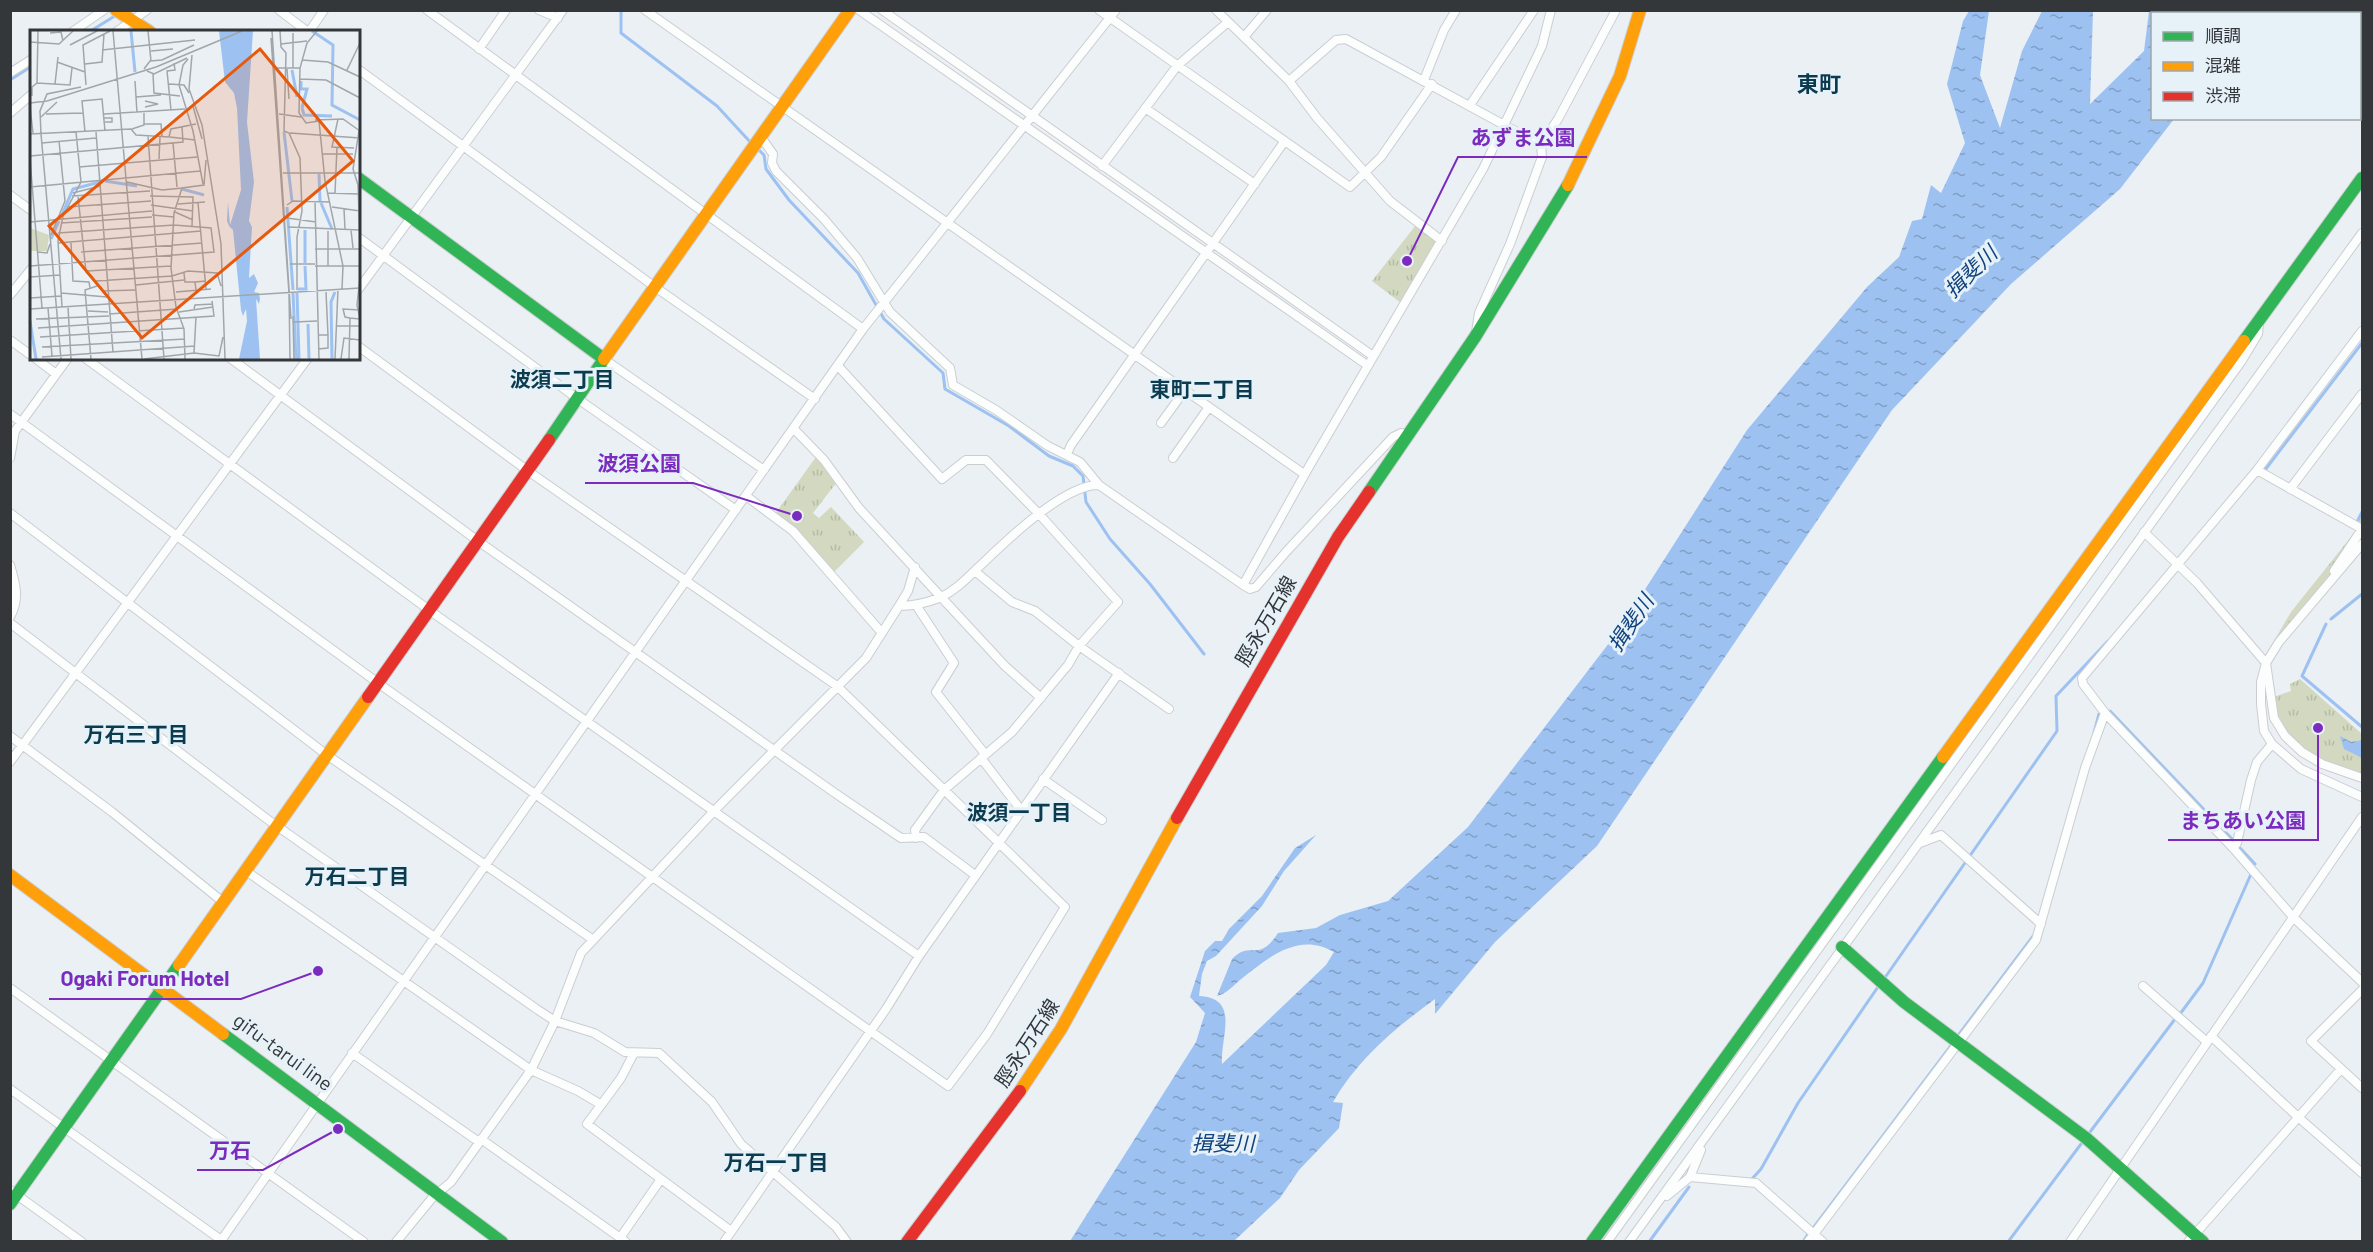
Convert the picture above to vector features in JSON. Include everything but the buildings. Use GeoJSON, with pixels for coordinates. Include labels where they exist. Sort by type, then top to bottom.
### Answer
{"type":"FeatureCollection","features":[{"type":"Feature","properties":{"kind":"street"},"geometry":{"type":"LineString","coordinates":[[75,30],[104,10]]}},
{"type":"Feature","properties":{"kind":"street"},"geometry":{"type":"LineString","coordinates":[[116,10],[147,30]]}},
{"type":"Feature","properties":{"kind":"street"},"geometry":{"type":"LineString","coordinates":[[119,30],[147,10]]}},
{"type":"Feature","properties":{"kind":"street"},"geometry":{"type":"LineString","coordinates":[[279,10],[306,30]]}},
{"type":"Feature","properties":{"kind":"street"},"geometry":{"type":"LineString","coordinates":[[310,30],[324,10]]}},
{"type":"Feature","properties":{"kind":"street"},"geometry":{"type":"LineString","coordinates":[[427,10],[705,216],[863,329]]}},
{"type":"Feature","properties":{"kind":"street"},"geometry":{"type":"LineString","coordinates":[[479,49],[506,10]]}},
{"type":"Feature","properties":{"kind":"street"},"geometry":{"type":"LineString","coordinates":[[360,287],[560,14],[539,10]]}},
{"type":"Feature","properties":{"kind":"street"},"geometry":{"type":"LineString","coordinates":[[645,10],[1304,474]]}},
{"type":"Feature","properties":{"kind":"street"},"geometry":{"type":"LineString","coordinates":[[82,1242],[13,1197],[164,989],[850,10]]}},
{"type":"Feature","properties":{"kind":"street"},"geometry":{"type":"LineString","coordinates":[[859,10],[1367,365]]}},
{"type":"Feature","properties":{"kind":"street"},"geometry":{"type":"LineString","coordinates":[[882,10],[1373,356]]}},
{"type":"Feature","properties":{"kind":"street"},"geometry":{"type":"LineString","coordinates":[[1099,10],[1113,14],[1177,66],[1350,187],[1381,157],[1428,82],[1444,30],[1456,10]]}},
{"type":"Feature","properties":{"kind":"street"},"geometry":{"type":"LineString","coordinates":[[1216,10],[1289,81],[1317,118],[1390,201],[1442,241]]}},
{"type":"Feature","properties":{"kind":"street"},"geometry":{"type":"LineString","coordinates":[[1244,37],[1267,10]]}},
{"type":"Feature","properties":{"kind":"street"},"geometry":{"type":"LineString","coordinates":[[1470,105],[1534,10]]}},
{"type":"Feature","properties":{"kind":"street"},"geometry":{"type":"LineString","coordinates":[[1243,585],[1304,474],[1483,169],[1542,46],[1551,10]]}},
{"type":"Feature","properties":{"kind":"street"},"geometry":{"type":"LineString","coordinates":[[1475,337],[1479,313],[1510,244],[1542,157],[1541,145],[1558,119],[1616,10]]}},
{"type":"Feature","properties":{"kind":"street","name":"脛永万石線"},"geometry":{"type":"LineString","coordinates":[[907,1242],[1009,1107],[1056,1037],[1245,695],[1338,537],[1475,337],[1590,144],[1620,75],[1640,10]]}},
{"type":"Feature","properties":{"kind":"street"},"geometry":{"type":"LineString","coordinates":[[10,1089],[222,1241],[863,329],[1113,14]]}},
{"type":"Feature","properties":{"kind":"street"},"geometry":{"type":"LineString","coordinates":[[1102,166],[1177,66],[1228,22]]}},
{"type":"Feature","properties":{"kind":"street"},"geometry":{"type":"LineString","coordinates":[[1289,81],[1336,40],[1346,39],[1541,145]]}},
{"type":"Feature","properties":{"kind":"street"},"geometry":{"type":"LineString","coordinates":[[10,73],[30,60]]}},
{"type":"Feature","properties":{"kind":"street"},"geometry":{"type":"LineString","coordinates":[[360,70],[655,287],[815,399]]}},
{"type":"Feature","properties":{"kind":"street"},"geometry":{"type":"LineString","coordinates":[[11,112],[30,99]]}},
{"type":"Feature","properties":{"kind":"street"},"geometry":{"type":"LineString","coordinates":[[1145,108],[1255,184]]}},
{"type":"Feature","properties":{"kind":"street"},"geometry":{"type":"LineString","coordinates":[[761,137],[773,154],[771,163],[776,171],[824,219],[857,258],[890,312],[950,368],[953,385],[996,410],[1048,446],[1080,462],[1099,485],[1250,589],[1256,587],[1393,437],[1401,433],[1409,436]]}},
{"type":"Feature","properties":{"kind":"street"},"geometry":{"type":"LineString","coordinates":[[1068,454],[1071,445],[1284,142]]}},
{"type":"Feature","properties":{"kind":"street"},"geometry":{"type":"LineString","coordinates":[[1592,1242],[2362,178]]}},
{"type":"Feature","properties":{"kind":"street"},"geometry":{"type":"LineString","coordinates":[[360,179],[604,359],[764,471]]}},
{"type":"Feature","properties":{"kind":"street"},"geometry":{"type":"LineString","coordinates":[[10,195],[30,210]]}},
{"type":"Feature","properties":{"kind":"street"},"geometry":{"type":"LineString","coordinates":[[1629,1242],[2362,233]]}},
{"type":"Feature","properties":{"kind":"street"},"geometry":{"type":"LineString","coordinates":[[360,238],[578,399],[736,510]]}},
{"type":"Feature","properties":{"kind":"street"},"geometry":{"type":"LineString","coordinates":[[10,296],[30,271]]}},
{"type":"Feature","properties":{"kind":"street"},"geometry":{"type":"LineString","coordinates":[[1607,1242],[2241,362],[2258,334],[2259,320]]}},
{"type":"Feature","properties":{"kind":"street"},"geometry":{"type":"LineString","coordinates":[[2362,331],[2257,470],[2082,678],[2083,684],[2105,713],[2233,848],[2293,917],[2362,982]]}},
{"type":"Feature","properties":{"kind":"street"},"geometry":{"type":"LineString","coordinates":[[10,340],[30,355]]}},
{"type":"Feature","properties":{"kind":"street"},"geometry":{"type":"LineString","coordinates":[[10,414],[378,683],[948,1086],[987,1034],[1065,907],[837,686],[528,471],[360,347]]}},
{"type":"Feature","properties":{"kind":"street"},"geometry":{"type":"LineString","coordinates":[[38,360],[56,374]]}},
{"type":"Feature","properties":{"kind":"street"},"geometry":{"type":"LineString","coordinates":[[10,458],[15,431],[66,360]]}},
{"type":"Feature","properties":{"kind":"street"},"geometry":{"type":"LineString","coordinates":[[88,360],[429,610],[919,956]]}},
{"type":"Feature","properties":{"kind":"street"},"geometry":{"type":"LineString","coordinates":[[233,360],[478,541],[901,838],[924,837],[975,875]]}},
{"type":"Feature","properties":{"kind":"street"},"geometry":{"type":"LineString","coordinates":[[10,762],[231,466],[307,360]]}},
{"type":"Feature","properties":{"kind":"street"},"geometry":{"type":"LineString","coordinates":[[838,366],[942,479],[966,460],[986,460],[1040,515],[1118,603],[1079,646],[1041,698],[1012,732],[944,790],[915,830],[916,838]]}},
{"type":"Feature","properties":{"kind":"street"},"geometry":{"type":"LineString","coordinates":[[1161,423],[1185,390]]}},
{"type":"Feature","properties":{"kind":"street"},"geometry":{"type":"LineString","coordinates":[[2290,489],[2362,394]]}},
{"type":"Feature","properties":{"kind":"street"},"geometry":{"type":"LineString","coordinates":[[1173,458],[1209,407]]}},
{"type":"Feature","properties":{"kind":"street"},"geometry":{"type":"LineString","coordinates":[[794,429],[824,460],[859,508],[1005,666],[1041,698]]}},
{"type":"Feature","properties":{"kind":"street"},"geometry":{"type":"LineString","coordinates":[[2257,470],[2362,529],[2327,586]]}},
{"type":"Feature","properties":{"kind":"street"},"geometry":{"type":"LineString","coordinates":[[899,606],[916,605],[941,597],[976,572],[1055,500],[1090,485],[1099,485]]}},
{"type":"Feature","properties":{"kind":"street"},"geometry":{"type":"LineString","coordinates":[[746,496],[793,531],[882,633]]}},
{"type":"Feature","properties":{"kind":"street"},"geometry":{"type":"LineString","coordinates":[[10,513],[327,755],[592,939]]}},
{"type":"Feature","properties":{"kind":"street"},"geometry":{"type":"LineString","coordinates":[[2144,532],[2177,563],[2266,663],[2274,718],[2285,736],[2302,752],[2322,764],[2362,778]]}},
{"type":"Feature","properties":{"kind":"street"},"geometry":{"type":"LineString","coordinates":[[2362,544],[2279,642],[2266,663],[2261,704],[2264,731],[2272,744],[2301,769],[2362,797]]}},
{"type":"Feature","properties":{"kind":"street"},"geometry":{"type":"LineString","coordinates":[[10,565],[16,585],[17,604],[10,617]]}},
{"type":"Feature","properties":{"kind":"street"},"geometry":{"type":"LineString","coordinates":[[396,1242],[451,1182],[531,1070],[555,1021],[581,953],[714,811],[866,658],[908,591],[915,567]]}},
{"type":"Feature","properties":{"kind":"street"},"geometry":{"type":"LineString","coordinates":[[976,572],[1012,602],[1035,610],[1079,646],[1169,709]]}},
{"type":"Feature","properties":{"kind":"street"},"geometry":{"type":"LineString","coordinates":[[916,605],[954,663],[936,692],[1021,810]]}},
{"type":"Feature","properties":{"kind":"street"},"geometry":{"type":"LineString","coordinates":[[10,623],[277,826],[555,1021],[594,1033],[625,1052],[659,1053],[673,1063],[712,1102],[741,1143],[836,1227],[847,1242]]}},
{"type":"Feature","properties":{"kind":"street"},"geometry":{"type":"LineString","coordinates":[[724,1242],[870,1032],[975,875],[1119,673]]}},
{"type":"Feature","properties":{"kind":"street"},"geometry":{"type":"LineString","coordinates":[[1808,1242],[2036,940],[2085,768],[2105,713]]}},
{"type":"Feature","properties":{"kind":"street"},"geometry":{"type":"LineString","coordinates":[[10,736],[112,812],[223,902]]}},
{"type":"Feature","properties":{"kind":"street"},"geometry":{"type":"LineString","coordinates":[[2233,848],[2237,843],[2257,762],[2272,744]]}},
{"type":"Feature","properties":{"kind":"street"},"geometry":{"type":"LineString","coordinates":[[1043,779],[1102,820]]}},
{"type":"Feature","properties":{"kind":"street"},"geometry":{"type":"LineString","coordinates":[[2070,1242],[2293,917],[2362,821]]}},
{"type":"Feature","properties":{"kind":"street"},"geometry":{"type":"LineString","coordinates":[[1919,843],[1941,835],[2041,924]]}},
{"type":"Feature","properties":{"kind":"street"},"geometry":{"type":"LineString","coordinates":[[246,871],[531,1070],[578,1091],[600,1104]]}},
{"type":"Feature","properties":{"kind":"street","name":"gifu-tarui line"},"geometry":{"type":"LineString","coordinates":[[10,875],[502,1242]]}},
{"type":"Feature","properties":{"kind":"street"},"geometry":{"type":"LineString","coordinates":[[1842,947],[1904,1002],[2086,1138],[2121,1167],[2195,1239],[2341,1069]]}},
{"type":"Feature","properties":{"kind":"street"},"geometry":{"type":"LineString","coordinates":[[2143,986],[2209,1039],[2362,1173]]}},
{"type":"Feature","properties":{"kind":"street"},"geometry":{"type":"LineString","coordinates":[[10,988],[364,1242]]}},
{"type":"Feature","properties":{"kind":"street"},"geometry":{"type":"LineString","coordinates":[[2362,990],[2311,1041],[2362,1088]]}},
{"type":"Feature","properties":{"kind":"street"},"geometry":{"type":"LineString","coordinates":[[352,1053],[623,1240],[661,1179]]}},
{"type":"Feature","properties":{"kind":"street"},"geometry":{"type":"LineString","coordinates":[[634,1053],[621,1078],[587,1124],[731,1231]]}},
{"type":"Feature","properties":{"kind":"street"},"geometry":{"type":"LineString","coordinates":[[1655,1206],[1690,1177],[1707,1136]]}},
{"type":"Feature","properties":{"kind":"street"},"geometry":{"type":"LineString","coordinates":[[1690,1177],[1756,1183],[1823,1242]]}},
{"type":"Feature","properties":{"kind":"green space"},"geometry":{"type":"Polygon","coordinates":[[[1416,225],[1439,242],[1401,303],[1372,281],[1416,225]]]}},
{"type":"Feature","properties":{"kind":"green space"},"geometry":{"type":"Polygon","coordinates":[[[816,457],[837,482],[813,513],[819,518],[831,507],[864,542],[833,573],[775,514],[816,457]]]}},
{"type":"Feature","properties":{"kind":"green space"},"geometry":{"type":"Polygon","coordinates":[[[2362,511],[2362,540],[2277,642],[2274,641],[2291,612],[2354,533],[2362,511]]]}},
{"type":"Feature","properties":{"kind":"green space"},"geometry":{"type":"Polygon","coordinates":[[[2300,679],[2362,734],[2362,775],[2316,758],[2294,741],[2285,730],[2271,698],[2291,691],[2290,684],[2300,679]]]}},
{"type":"Feature","properties":{"kind":"water","name":"揖斐川"},"geometry":{"type":"Polygon","coordinates":[[[1969,11],[1989,11],[1980,75],[2000,128],[2022,51],[2042,11],[2093,11],[2090,104],[2144,51],[2149,11],[2281,11],[2151,12],[2151,120],[2173,120],[2120,189],[2011,284],[1892,410],[1597,846],[1495,942],[1435,1014],[1435,999],[1406,1021],[1366,1058],[1333,1102],[1343,1103],[1339,1128],[1299,1170],[1280,1198],[1234,1241],[1070,1241],[1196,1042],[1205,1013],[1190,997],[1205,951],[1215,941],[1222,941],[1229,929],[1262,896],[1295,848],[1316,835],[1284,871],[1262,906],[1216,956],[1207,961],[1202,974],[1199,996],[1212,998],[1220,1004],[1224,1011],[1226,1021],[1222,1064],[1326,965],[1334,952],[1321,946],[1308,944],[1284,950],[1261,963],[1226,992],[1217,996],[1232,959],[1244,951],[1260,950],[1278,933],[1316,928],[1340,915],[1388,901],[1468,827],[1619,630],[1747,430],[1867,287],[1899,257],[1912,221],[1922,219],[1931,185],[1941,193],[1965,143],[1947,84],[1963,21],[1969,11]]]}},
{"type":"Feature","properties":{"kind":"water"},"geometry":{"type":"Polygon","coordinates":[[[2340,736],[2351,742],[2362,740],[2362,758],[2344,749],[2340,736]]]}},
{"type":"Feature","properties":{"kind":"waterway"},"geometry":{"type":"LineString","coordinates":[[621,10],[621,33],[717,106],[752,144]]}},
{"type":"Feature","properties":{"kind":"waterway"},"geometry":{"type":"LineString","coordinates":[[92,30],[118,14]]}},
{"type":"Feature","properties":{"kind":"waterway"},"geometry":{"type":"LineString","coordinates":[[10,80],[30,67]]}},
{"type":"Feature","properties":{"kind":"waterway"},"geometry":{"type":"LineString","coordinates":[[757,148],[764,155],[766,169],[789,200],[858,273],[884,319],[943,373],[945,389],[1009,426],[1049,456],[1073,466],[1083,476],[1086,502],[1110,539],[1150,584],[1204,654]]}},
{"type":"Feature","properties":{"kind":"waterway"},"geometry":{"type":"LineString","coordinates":[[2265,470],[2362,343]]}},
{"type":"Feature","properties":{"kind":"waterway"},"geometry":{"type":"LineString","coordinates":[[2357,522],[2362,512]]}},
{"type":"Feature","properties":{"kind":"waterway"},"geometry":{"type":"LineString","coordinates":[[2331,619],[2362,594]]}},
{"type":"Feature","properties":{"kind":"waterway"},"geometry":{"type":"LineString","coordinates":[[2326,624],[2302,676],[2362,727]]}},
{"type":"Feature","properties":{"kind":"waterway"},"geometry":{"type":"LineString","coordinates":[[1884,979],[2057,731],[2056,696],[2108,641]]}},
{"type":"Feature","properties":{"kind":"waterway"},"geometry":{"type":"LineString","coordinates":[[2110,711],[2234,841]]}},
{"type":"Feature","properties":{"kind":"waterway"},"geometry":{"type":"LineString","coordinates":[[2094,733],[2099,714]]}},
{"type":"Feature","properties":{"kind":"waterway"},"geometry":{"type":"LineString","coordinates":[[2240,848],[2255,864]]}},
{"type":"Feature","properties":{"kind":"waterway"},"geometry":{"type":"LineString","coordinates":[[2180,1014],[2203,983],[2251,874]]}},
{"type":"Feature","properties":{"kind":"waterway"},"geometry":{"type":"LineString","coordinates":[[1957,1037],[2034,935]]}},
{"type":"Feature","properties":{"kind":"waterway"},"geometry":{"type":"LineString","coordinates":[[1751,1180],[1761,1169],[1798,1103],[1880,984]]}},
{"type":"Feature","properties":{"kind":"waterway"},"geometry":{"type":"LineString","coordinates":[[2090,1132],[2175,1019]]}},
{"type":"Feature","properties":{"kind":"waterway"},"geometry":{"type":"LineString","coordinates":[[1814,1227],[1953,1043]]}},
{"type":"Feature","properties":{"kind":"waterway"},"geometry":{"type":"LineString","coordinates":[[2008,1242],[2081,1144]]}},
{"type":"Feature","properties":{"kind":"waterway"},"geometry":{"type":"LineString","coordinates":[[1649,1242],[1689,1187]]}},
{"type":"Feature","properties":{"kind":"waterway"},"geometry":{"type":"LineString","coordinates":[[1803,1242],[1808,1234]]}},
{"type":"Feature","properties":{"kind":"traffic: fast"},"geometry":{"type":"LineString","coordinates":[[2244,341],[2362,178]]}},
{"type":"Feature","properties":{"kind":"traffic: fast"},"geometry":{"type":"LineString","coordinates":[[360,179],[604,359],[549,440]]}},
{"type":"Feature","properties":{"kind":"traffic: fast"},"geometry":{"type":"LineString","coordinates":[[1369,492],[1475,337],[1568,185]]}},
{"type":"Feature","properties":{"kind":"traffic: fast"},"geometry":{"type":"LineString","coordinates":[[1592,1242],[1943,757]]}},
{"type":"Feature","properties":{"kind":"traffic: fast"},"geometry":{"type":"LineString","coordinates":[[1842,947],[1904,1002],[2086,1138],[2203,1242]]}},
{"type":"Feature","properties":{"kind":"traffic: fast"},"geometry":{"type":"LineString","coordinates":[[10,1204],[179,965]]}},
{"type":"Feature","properties":{"kind":"traffic: fast"},"geometry":{"type":"LineString","coordinates":[[223,1034],[502,1242]]}},
{"type":"Feature","properties":{"kind":"traffic: slow"},"geometry":{"type":"LineString","coordinates":[[116,10],[147,30]]}},
{"type":"Feature","properties":{"kind":"traffic: slow"},"geometry":{"type":"LineString","coordinates":[[604,359],[850,10]]}},
{"type":"Feature","properties":{"kind":"traffic: slow"},"geometry":{"type":"LineString","coordinates":[[1568,185],[1620,76],[1640,10]]}},
{"type":"Feature","properties":{"kind":"traffic: slow"},"geometry":{"type":"LineString","coordinates":[[1943,757],[2244,341]]}},
{"type":"Feature","properties":{"kind":"traffic: slow"},"geometry":{"type":"LineString","coordinates":[[179,965],[368,697]]}},
{"type":"Feature","properties":{"kind":"traffic: slow"},"geometry":{"type":"LineString","coordinates":[[1020,1091],[1061,1029],[1177,818]]}},
{"type":"Feature","properties":{"kind":"traffic: slow"},"geometry":{"type":"LineString","coordinates":[[10,875],[223,1034]]}},
{"type":"Feature","properties":{"kind":"traffic: jam"},"geometry":{"type":"LineString","coordinates":[[368,697],[549,440]]}},
{"type":"Feature","properties":{"kind":"traffic: jam"},"geometry":{"type":"LineString","coordinates":[[1177,818],[1338,537],[1369,492]]}},
{"type":"Feature","properties":{"kind":"traffic: jam"},"geometry":{"type":"LineString","coordinates":[[907,1242],[1020,1091]]}},
{"type":"Feature","properties":{"kind":"place","name":"あずま公園"},"geometry":{"type":"Point","coordinates":[1407,261]}},
{"type":"Feature","properties":{"kind":"place","name":"波須公園"},"geometry":{"type":"Point","coordinates":[797,516]}},
{"type":"Feature","properties":{"kind":"place","name":"まちあい公園"},"geometry":{"type":"Point","coordinates":[2318,728]}},
{"type":"Feature","properties":{"kind":"place","name":"Ogaki Forum Hotel"},"geometry":{"type":"Point","coordinates":[318,971]}},
{"type":"Feature","properties":{"kind":"place","name":"万石"},"geometry":{"type":"Point","coordinates":[338,1129]}},
{"type":"Feature","properties":{"kind":"district","name":"東町"},"geometry":{"type":"Point","coordinates":[1819,84]}},
{"type":"Feature","properties":{"kind":"district","name":"波須二丁目"},"geometry":{"type":"Point","coordinates":[562,380]}},
{"type":"Feature","properties":{"kind":"district","name":"東町二丁目"},"geometry":{"type":"Point","coordinates":[1202,390]}},
{"type":"Feature","properties":{"kind":"district","name":"万石三丁目"},"geometry":{"type":"Point","coordinates":[136,735]}},
{"type":"Feature","properties":{"kind":"district","name":"波須一丁目"},"geometry":{"type":"Point","coordinates":[1019,813]}},
{"type":"Feature","properties":{"kind":"district","name":"万石二丁目"},"geometry":{"type":"Point","coordinates":[357,877]}},
{"type":"Feature","properties":{"kind":"district","name":"万石一丁目"},"geometry":{"type":"Point","coordinates":[776,1163]}}]}
